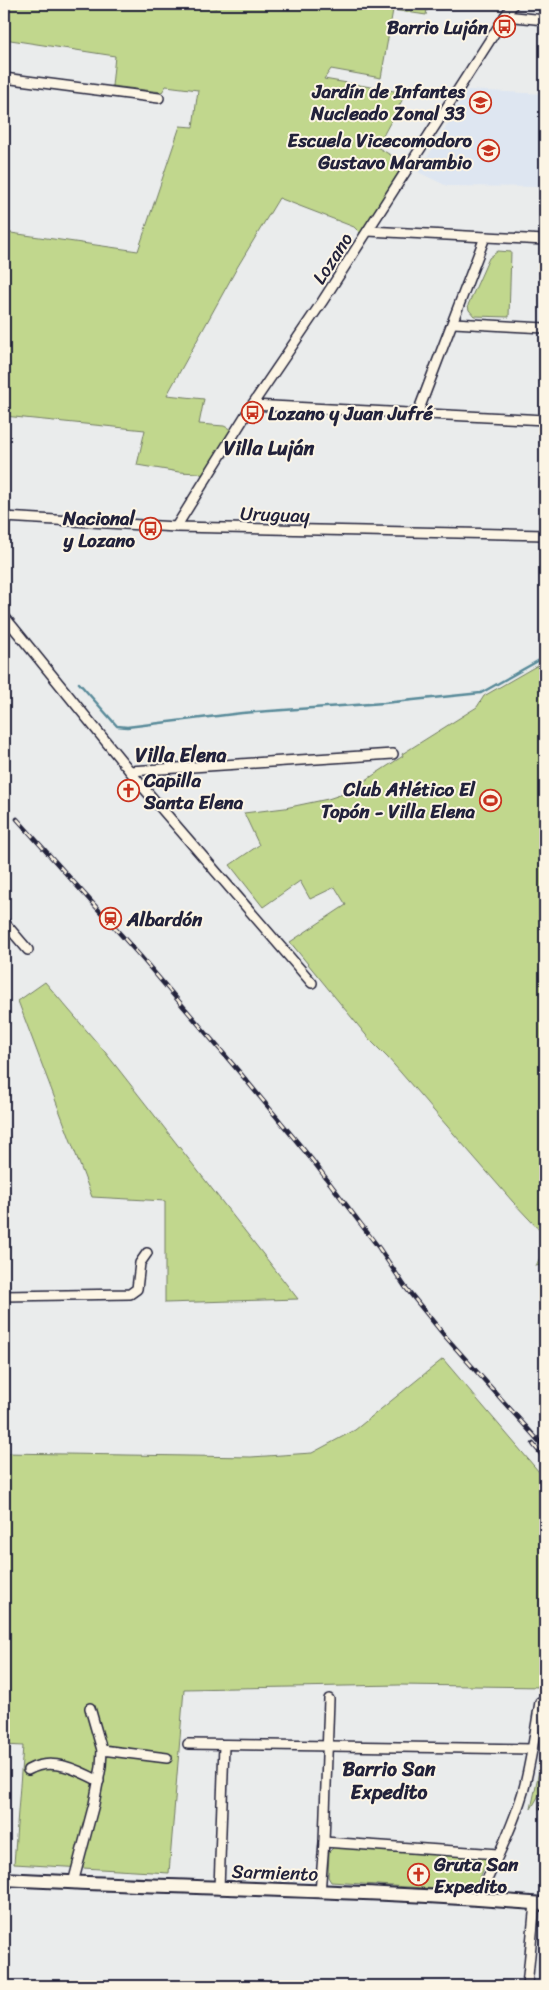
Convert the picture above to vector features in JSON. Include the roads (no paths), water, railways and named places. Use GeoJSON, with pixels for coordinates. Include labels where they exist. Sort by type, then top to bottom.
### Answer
{"type":"FeatureCollection","features":[{"type":"Feature","properties":{"kind":"main road","name":"Sarmiento"},"geometry":{"type":"LineString","coordinates":[[4,1879],[478,1898],[540,1904]]}},
{"type":"Feature","properties":{"kind":"street","name":"Lozano"},"geometry":{"type":"LineString","coordinates":[[176,527],[252,405],[322,302],[513,4]]}},
{"type":"Feature","properties":{"kind":"street"},"geometry":{"type":"LineString","coordinates":[[505,16],[545,20]]}},
{"type":"Feature","properties":{"kind":"street"},"geometry":{"type":"LineString","coordinates":[[4,78],[159,98]]}},
{"type":"Feature","properties":{"kind":"street"},"geometry":{"type":"LineString","coordinates":[[368,231],[545,240]]}},
{"type":"Feature","properties":{"kind":"street"},"geometry":{"type":"LineString","coordinates":[[418,412],[454,323],[485,237]]}},
{"type":"Feature","properties":{"kind":"street"},"geometry":{"type":"LineString","coordinates":[[454,323],[545,328]]}},
{"type":"Feature","properties":{"kind":"street"},"geometry":{"type":"LineString","coordinates":[[252,405],[545,420]]}},
{"type":"Feature","properties":{"kind":"street","name":"Uruguay"},"geometry":{"type":"LineString","coordinates":[[4,517],[176,527],[545,535]]}},
{"type":"Feature","properties":{"kind":"street"},"geometry":{"type":"LineString","coordinates":[[4,616],[130,771],[312,983]]}},
{"type":"Feature","properties":{"kind":"street"},"geometry":{"type":"LineString","coordinates":[[130,771],[393,754]]}},
{"type":"Feature","properties":{"kind":"street"},"geometry":{"type":"LineString","coordinates":[[4,922],[28,950]]}},
{"type":"Feature","properties":{"kind":"street"},"geometry":{"type":"LineString","coordinates":[[4,1296],[130,1294],[137,1289],[140,1262],[147,1253]]}},
{"type":"Feature","properties":{"kind":"street"},"geometry":{"type":"LineString","coordinates":[[320,1893],[324,1842],[329,1699]]}},
{"type":"Feature","properties":{"kind":"street"},"geometry":{"type":"LineString","coordinates":[[478,1898],[514,1820],[523,1792],[540,1702]]}},
{"type":"Feature","properties":{"kind":"street"},"geometry":{"type":"LineString","coordinates":[[73,1883],[101,1767],[102,1750],[90,1708]]}},
{"type":"Feature","properties":{"kind":"street"},"geometry":{"type":"LineString","coordinates":[[188,1744],[532,1749]]}},
{"type":"Feature","properties":{"kind":"street"},"geometry":{"type":"LineString","coordinates":[[219,1889],[224,1745]]}},
{"type":"Feature","properties":{"kind":"street"},"geometry":{"type":"LineString","coordinates":[[102,1750],[167,1758]]}},
{"type":"Feature","properties":{"kind":"street"},"geometry":{"type":"LineString","coordinates":[[28,1770],[36,1765],[57,1764],[79,1770],[98,1781]]}},
{"type":"Feature","properties":{"kind":"street"},"geometry":{"type":"LineString","coordinates":[[324,1842],[498,1854]]}},
{"type":"Feature","properties":{"kind":"street"},"geometry":{"type":"LineString","coordinates":[[528,1986],[540,1904]]}},
{"type":"Feature","properties":{"kind":"waterway"},"geometry":{"type":"LineString","coordinates":[[79,683],[117,726],[127,727],[242,713],[384,703],[481,693],[545,657]]}},
{"type":"Feature","properties":{"kind":"railway"},"geometry":{"type":"LineString","coordinates":[[17,819],[141,957],[241,1074],[313,1161],[379,1248],[406,1288],[444,1335],[545,1448]]}},
{"type":"Feature","properties":{"kind":"railway"},"geometry":{"type":"LineString","coordinates":[[533,1444],[545,1459]]}},
{"type":"Feature","properties":{"kind":"railway"},"geometry":{"type":"LineString","coordinates":[[541,1808],[545,1799]]}},
{"type":"Feature","properties":{"kind":"place","name":"Barrio Luján"},"geometry":{"type":"Point","coordinates":[504,27]}},
{"type":"Feature","properties":{"kind":"place","name":"Jardín de Infantes Nucleado Zonal 33"},"geometry":{"type":"Point","coordinates":[481,102]}},
{"type":"Feature","properties":{"kind":"place","name":"Escuela Vicecomodoro Gustavo Marambio"},"geometry":{"type":"Point","coordinates":[488,151]}},
{"type":"Feature","properties":{"kind":"place","name":"Lozano y Juan Jufré"},"geometry":{"type":"Point","coordinates":[252,413]}},
{"type":"Feature","properties":{"kind":"place","name":"Nacional y Lozano"},"geometry":{"type":"Point","coordinates":[151,529]}},
{"type":"Feature","properties":{"kind":"place","name":"Capilla Santa Elena"},"geometry":{"type":"Point","coordinates":[128,791]}},
{"type":"Feature","properties":{"kind":"place","name":"Club Atlético El Topón - Villa Elena"},"geometry":{"type":"Point","coordinates":[491,800]}},
{"type":"Feature","properties":{"kind":"place","name":"Albardón"},"geometry":{"type":"Point","coordinates":[111,919]}},
{"type":"Feature","properties":{"kind":"place","name":"Gruta San Expedito"},"geometry":{"type":"Point","coordinates":[418,1875]}},
{"type":"Feature","properties":{"kind":"district","name":"Villa Luján"},"geometry":{"type":"Point","coordinates":[269,448]}},
{"type":"Feature","properties":{"kind":"district","name":"Villa Elena"},"geometry":{"type":"Point","coordinates":[181,755]}},
{"type":"Feature","properties":{"kind":"district","name":"Barrio San Expedito"},"geometry":{"type":"Point","coordinates":[389,1780]}}]}
